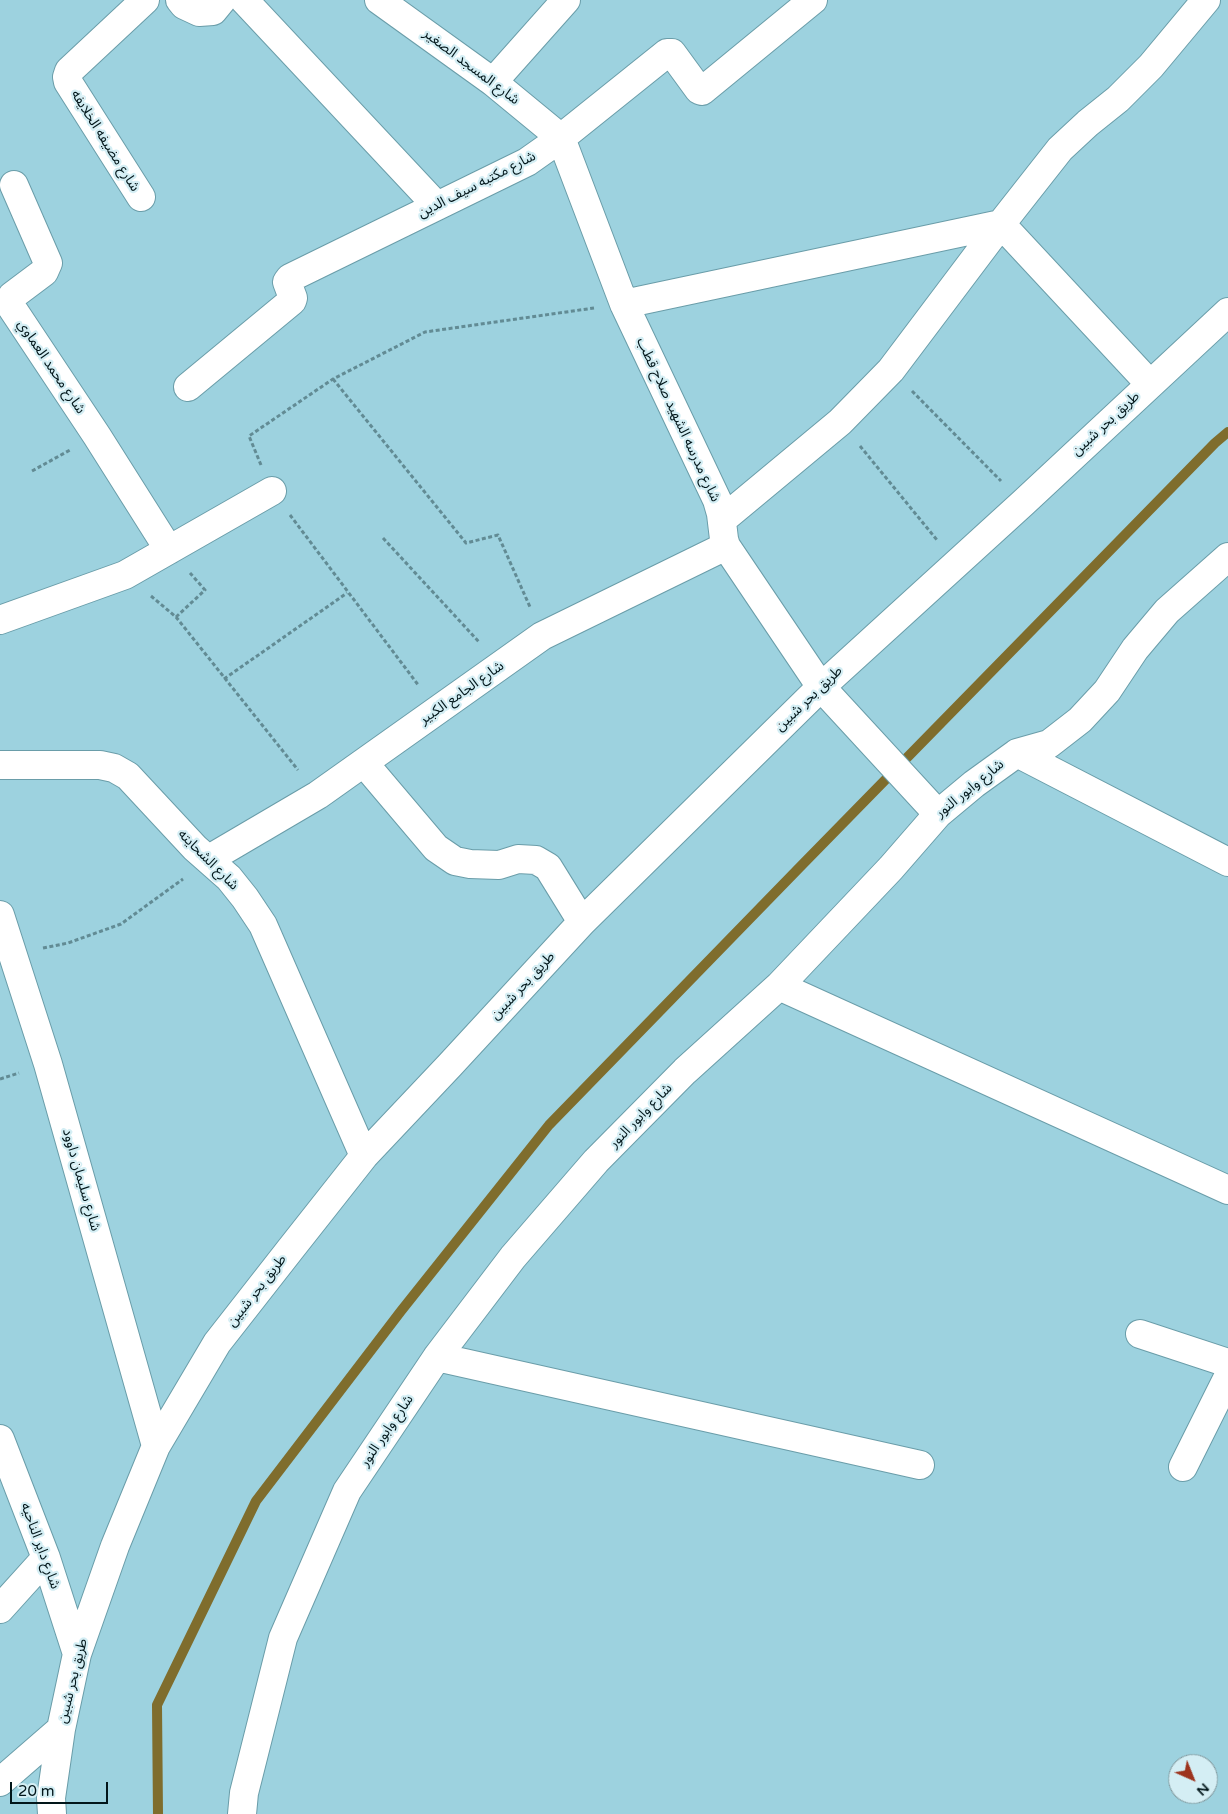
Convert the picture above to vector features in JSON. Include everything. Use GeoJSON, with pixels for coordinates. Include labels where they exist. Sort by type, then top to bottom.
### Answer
{"type":"FeatureCollection","features":[{"type":"Feature","properties":{"kind":"street","name":"شارع مضيفه الخلايفه"},"geometry":{"type":"LineString","coordinates":[[141,197],[68,82],[67,77],[69,71],[145,0]]}},
{"type":"Feature","properties":{"kind":"street"},"geometry":{"type":"LineString","coordinates":[[180,0],[184,5],[199,12],[213,11],[222,0]]}},
{"type":"Feature","properties":{"kind":"street"},"geometry":{"type":"LineString","coordinates":[[244,0],[437,206]]}},
{"type":"Feature","properties":{"kind":"street","name":"شارع المسجد الصغير"},"geometry":{"type":"LineString","coordinates":[[379,0],[493,82],[561,138]]}},
{"type":"Feature","properties":{"kind":"street"},"geometry":{"type":"LineString","coordinates":[[493,82],[566,0]]}},
{"type":"Feature","properties":{"kind":"street","name":"شارع مكتبه سيف الدين"},"geometry":{"type":"LineString","coordinates":[[188,387],[292,301],[287,282],[290,278],[527,162],[561,138],[668,52],[672,53],[699,90],[702,90],[813,0]]}},
{"type":"Feature","properties":{"kind":"street","name":"شارع الجامع الكبير"},"geometry":{"type":"LineString","coordinates":[[209,859],[318,795],[542,636],[724,533],[840,422],[891,370],[1060,149],[1118,99],[1151,66],[1206,0]]}},
{"type":"Feature","properties":{"kind":"street","name":"شارع مدرسه الشهيد صلاح قطب"},"geometry":{"type":"LineString","coordinates":[[561,138],[624,304],[717,500],[724,533],[821,687],[938,814]]}},
{"type":"Feature","properties":{"kind":"street","name":"شارع محمد العماوي"},"geometry":{"type":"LineString","coordinates":[[14,185],[48,263],[44,272],[12,296],[12,308],[97,436],[169,550]]}},
{"type":"Feature","properties":{"kind":"street"},"geometry":{"type":"LineString","coordinates":[[624,304],[1001,224],[1150,383]]}},
{"type":"Feature","properties":{"kind":"street","name":"طريق بحر شبين"},"geometry":{"type":"LineString","coordinates":[[52,1814],[52,1798],[61,1729],[77,1654],[116,1546],[156,1446],[217,1343],[364,1156],[582,922],[821,687],[1023,503],[1228,312]]}},
{"type":"Feature","properties":{"kind":"street"},"geometry":{"type":"LineString","coordinates":[[0,620],[125,575],[272,491]]}},
{"type":"Feature","properties":{"kind":"street","name":"شارع وابور النور"},"geometry":{"type":"LineString","coordinates":[[242,1814],[244,1793],[283,1638],[347,1491],[436,1357],[513,1257],[596,1162],[685,1071],[779,986],[892,868],[938,814],[974,784],[1017,753],[1048,744],[1080,720],[1107,691],[1135,648],[1167,611],[1228,557]]}},
{"type":"Feature","properties":{"kind":"street"},"geometry":{"type":"LineString","coordinates":[[1017,753],[1228,862]]}},
{"type":"Feature","properties":{"kind":"street"},"geometry":{"type":"LineString","coordinates":[[364,763],[436,848],[455,861],[470,864],[499,865],[518,859],[536,860],[548,867],[582,922]]}},
{"type":"Feature","properties":{"kind":"street","name":"شارع الشحايته"},"geometry":{"type":"LineString","coordinates":[[0,765],[100,765],[114,768],[128,776],[195,848],[229,878],[263,925],[364,1156]]}},
{"type":"Feature","properties":{"kind":"street","name":"شارع سليمان داوود"},"geometry":{"type":"LineString","coordinates":[[0,915],[48,1064],[156,1446]]}},
{"type":"Feature","properties":{"kind":"street"},"geometry":{"type":"LineString","coordinates":[[779,986],[1228,1190]]}},
{"type":"Feature","properties":{"kind":"street"},"geometry":{"type":"LineString","coordinates":[[1140,1334],[1228,1362]]}},
{"type":"Feature","properties":{"kind":"street"},"geometry":{"type":"LineString","coordinates":[[436,1357],[920,1465]]}},
{"type":"Feature","properties":{"kind":"street"},"geometry":{"type":"LineString","coordinates":[[1183,1467],[1228,1377]]}},
{"type":"Feature","properties":{"kind":"street","name":"شارع داير الناحيه"},"geometry":{"type":"LineString","coordinates":[[0,1439],[46,1558],[77,1654]]}},
{"type":"Feature","properties":{"kind":"street"},"geometry":{"type":"LineString","coordinates":[[0,1609],[46,1558]]}},
{"type":"Feature","properties":{"kind":"street"},"geometry":{"type":"LineString","coordinates":[[0,1782],[61,1729]]}},
{"type":"Feature","properties":{"kind":"path"},"geometry":{"type":"LineString","coordinates":[[438,710],[347,593],[272,491],[249,436],[333,378],[425,332],[624,304]]}},
{"type":"Feature","properties":{"kind":"path"},"geometry":{"type":"LineString","coordinates":[[891,370],[1023,503]]}},
{"type":"Feature","properties":{"kind":"path"},"geometry":{"type":"LineString","coordinates":[[333,378],[466,543],[498,534],[542,636]]}},
{"type":"Feature","properties":{"kind":"path"},"geometry":{"type":"LineString","coordinates":[[840,422],[956,563]]}},
{"type":"Feature","properties":{"kind":"path"},"geometry":{"type":"LineString","coordinates":[[32,471],[97,436]]}},
{"type":"Feature","properties":{"kind":"path"},"geometry":{"type":"LineString","coordinates":[[383,538],[501,665]]}},
{"type":"Feature","properties":{"kind":"path"},"geometry":{"type":"LineString","coordinates":[[169,550],[205,590],[176,617],[318,795]]}},
{"type":"Feature","properties":{"kind":"path"},"geometry":{"type":"LineString","coordinates":[[224,678],[347,593]]}},
{"type":"Feature","properties":{"kind":"path"},"geometry":{"type":"LineString","coordinates":[[12,954],[68,943],[121,924],[209,859]]}},
{"type":"Feature","properties":{"kind":"waterway"},"geometry":{"type":"LineString","coordinates":[[158,1814],[157,1705],[256,1501],[401,1311],[549,1125],[1215,443],[1228,432]]}}]}
